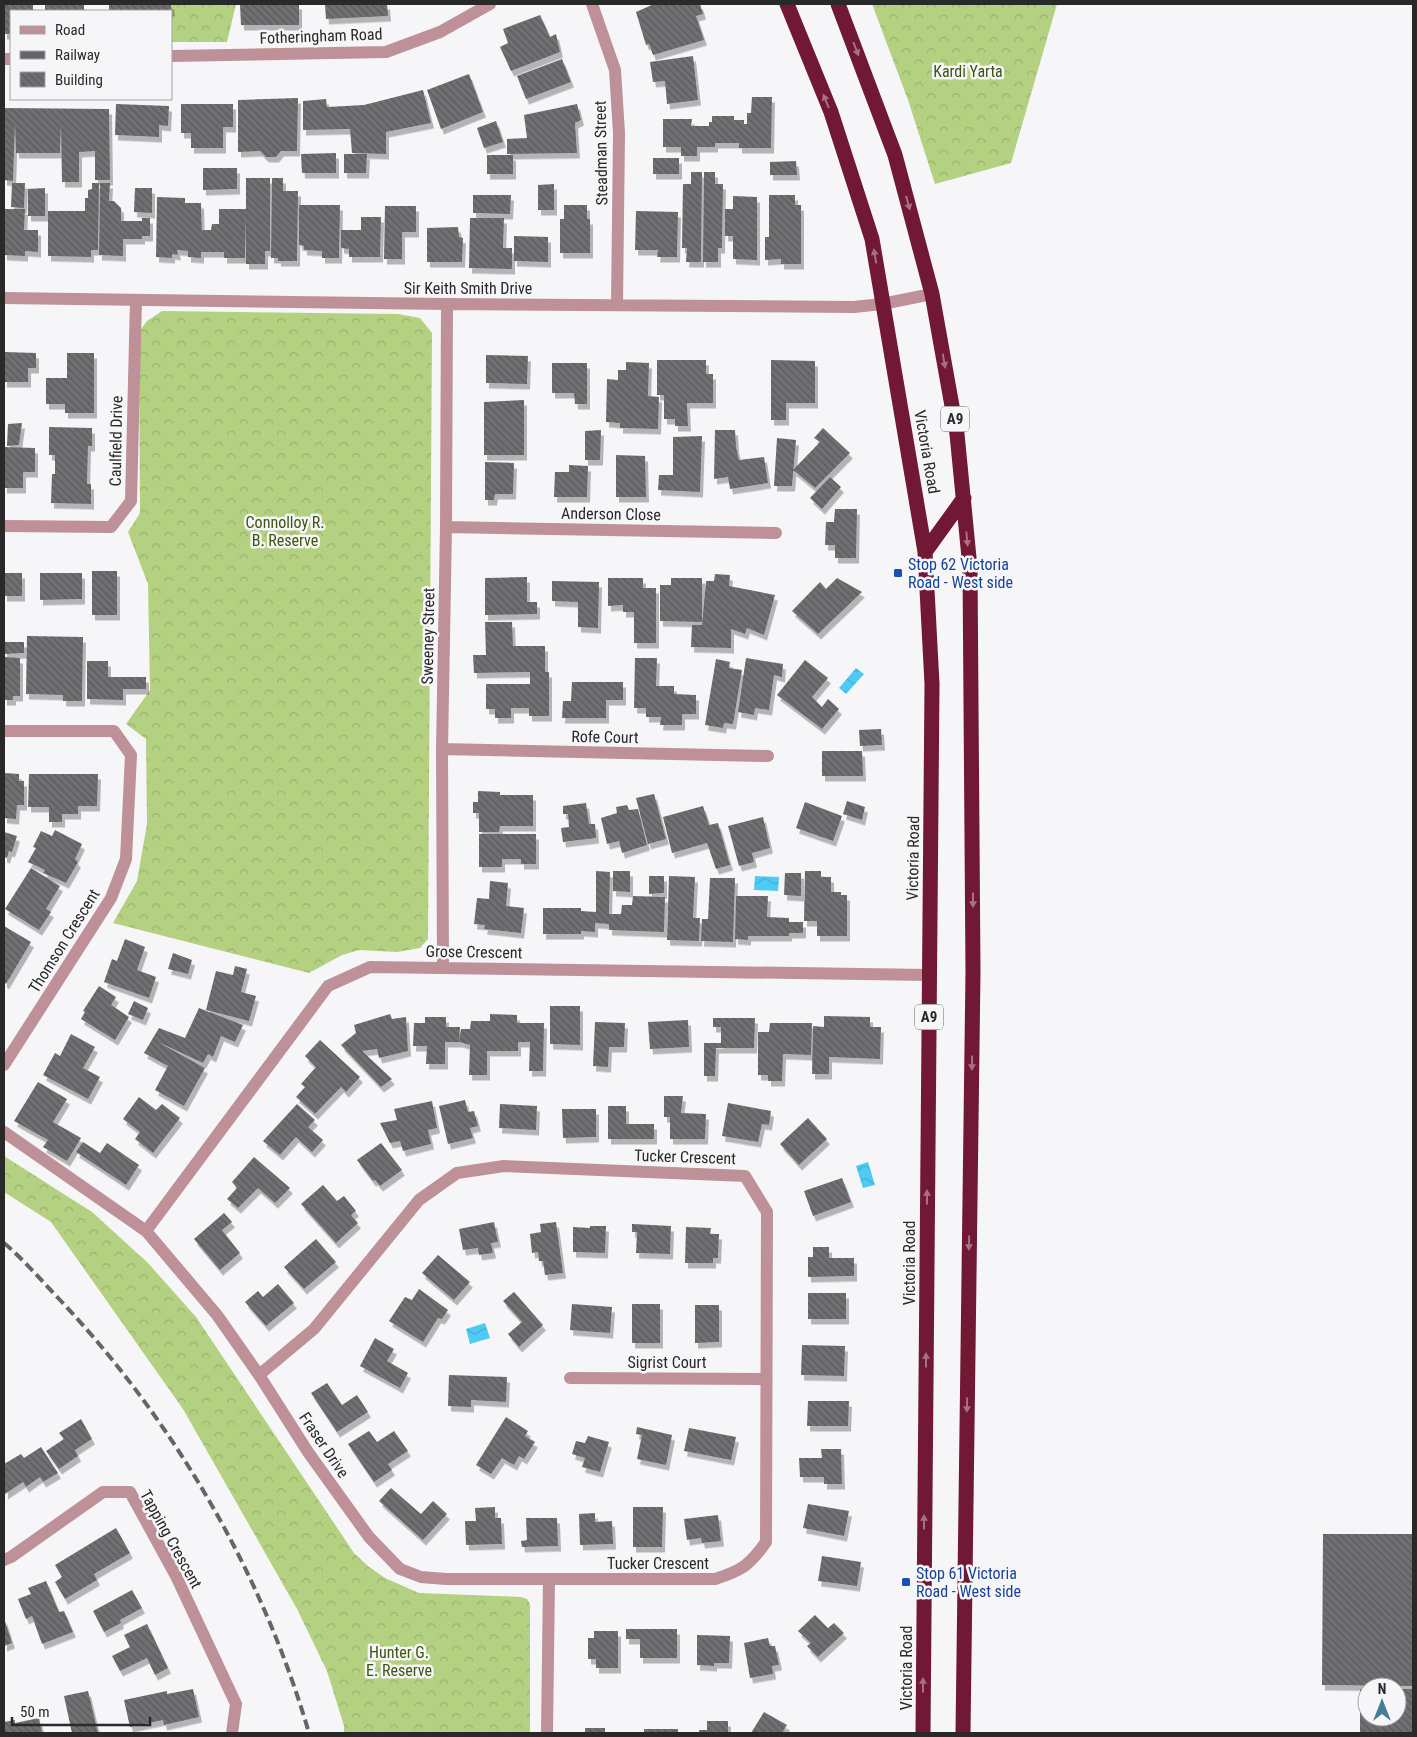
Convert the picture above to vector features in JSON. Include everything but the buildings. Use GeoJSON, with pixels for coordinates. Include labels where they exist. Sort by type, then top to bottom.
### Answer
{"type":"FeatureCollection","features":[{"type":"Feature","properties":{"kind":"highway","name":"Victoria Road"},"geometry":{"type":"LineString","coordinates":[[786,4],[831,112],[872,239],[925,552],[932,684],[923,1733]]}},
{"type":"Feature","properties":{"kind":"highway","name":"Victoria Road"},"geometry":{"type":"LineString","coordinates":[[838,4],[895,155],[932,294],[957,434],[970,568],[973,971],[963,1733]]}},
{"type":"Feature","properties":{"kind":"highway"},"geometry":{"type":"LineString","coordinates":[[925,552],[964,498]]}},
{"type":"Feature","properties":{"kind":"street","name":"Fotheringham Road"},"geometry":{"type":"LineString","coordinates":[[172,56],[386,52],[440,32],[490,4]]}},
{"type":"Feature","properties":{"kind":"street","name":"Steadman Street"},"geometry":{"type":"LineString","coordinates":[[592,4],[615,70],[619,133],[616,305]]}},
{"type":"Feature","properties":{"kind":"street","name":"Sir Keith Smith Drive"},"geometry":{"type":"LineString","coordinates":[[4,298],[447,304],[854,306],[882,304],[932,294]]}},
{"type":"Feature","properties":{"kind":"street","name":"Caulfield Drive"},"geometry":{"type":"LineString","coordinates":[[4,526],[111,527],[131,501],[136,300]]}},
{"type":"Feature","properties":{"kind":"street","name":"Sweeney Street"},"geometry":{"type":"LineString","coordinates":[[443,968],[442,750],[447,304]]}},
{"type":"Feature","properties":{"kind":"street","name":"Anderson Close"},"geometry":{"type":"LineString","coordinates":[[446,527],[776,533]]}},
{"type":"Feature","properties":{"kind":"street","name":"Thomson Crescent"},"geometry":{"type":"LineString","coordinates":[[4,730],[114,730],[131,755],[126,859],[111,898],[4,1065]]}},
{"type":"Feature","properties":{"kind":"street","name":"Rofe Court"},"geometry":{"type":"LineString","coordinates":[[442,750],[768,756]]}},
{"type":"Feature","properties":{"kind":"street","name":"Grose Crescent"},"geometry":{"type":"LineString","coordinates":[[146,1231],[328,986],[370,966],[929,975]]}},
{"type":"Feature","properties":{"kind":"street","name":"Fraser Drive"},"geometry":{"type":"LineString","coordinates":[[4,1132],[146,1231],[217,1315],[259,1375],[308,1452],[369,1538],[400,1569],[421,1577],[446,1579],[549,1579]]}},
{"type":"Feature","properties":{"kind":"street","name":"Tucker Crescent"},"geometry":{"type":"LineString","coordinates":[[259,1375],[314,1329],[419,1200],[457,1173],[504,1166],[745,1176],[767,1212],[766,1542],[753,1561],[733,1573],[715,1579],[549,1579]]}},
{"type":"Feature","properties":{"kind":"street","name":"Sigrist Court"},"geometry":{"type":"LineString","coordinates":[[570,1378],[765,1379]]}},
{"type":"Feature","properties":{"kind":"street","name":"Tapping Crescent"},"geometry":{"type":"LineString","coordinates":[[4,1560],[103,1492],[130,1492],[176,1576],[236,1704],[232,1733]]}},
{"type":"Feature","properties":{"kind":"street"},"geometry":{"type":"LineString","coordinates":[[547,1733],[549,1579]]}},
{"type":"Feature","properties":{"kind":"green space"},"geometry":{"type":"Polygon","coordinates":[[[172,4],[236,4],[227,42],[172,42],[172,4]]]}},
{"type":"Feature","properties":{"kind":"green space","name":"Kardi Yarta"},"geometry":{"type":"Polygon","coordinates":[[[872,4],[1057,4],[1011,163],[935,184],[908,100],[872,4]]]}},
{"type":"Feature","properties":{"kind":"green space","name":"Connolloy R. B. Reserve"},"geometry":{"type":"Polygon","coordinates":[[[162,311],[398,314],[420,318],[432,333],[428,939],[420,948],[397,952],[359,950],[342,955],[309,973],[113,923],[137,881],[147,824],[146,739],[126,724],[150,690],[148,584],[128,532],[140,513],[139,332],[147,321],[162,311]]]}},
{"type":"Feature","properties":{"kind":"green space","name":"Hunter G. E. Reserve"},"geometry":{"type":"Polygon","coordinates":[[[4,1156],[92,1212],[148,1263],[196,1317],[354,1553],[369,1567],[385,1578],[419,1593],[521,1597],[527,1599],[530,1604],[530,1733],[344,1733],[344,1726],[327,1671],[297,1609],[183,1409],[51,1222],[4,1192],[4,1156]]]}},
{"type":"Feature","properties":{"kind":"water"},"geometry":{"type":"Polygon","coordinates":[[[856,668],[864,674],[846,694],[839,688],[856,668]]]}},
{"type":"Feature","properties":{"kind":"water"},"geometry":{"type":"Polygon","coordinates":[[[755,876],[779,877],[778,891],[754,890],[755,876]]]}},
{"type":"Feature","properties":{"kind":"water"},"geometry":{"type":"Polygon","coordinates":[[[868,1162],[875,1185],[863,1188],[856,1166],[868,1162]]]}},
{"type":"Feature","properties":{"kind":"water"},"geometry":{"type":"Polygon","coordinates":[[[485,1323],[490,1338],[470,1344],[466,1329],[485,1323]]]}},
{"type":"Feature","properties":{"kind":"railway"},"geometry":{"type":"LineString","coordinates":[[4,1243],[19,1256],[102,1347],[140,1396],[210,1501],[240,1557],[266,1614],[289,1673],[309,1733]]}},
{"type":"Feature","properties":{"kind":"place","name":"Stop 62 Victoria Road - West side"},"geometry":{"type":"Point","coordinates":[898,573]}},
{"type":"Feature","properties":{"kind":"place","name":"Stop 61 Victoria Road - West side"},"geometry":{"type":"Point","coordinates":[906,1582]}}]}
